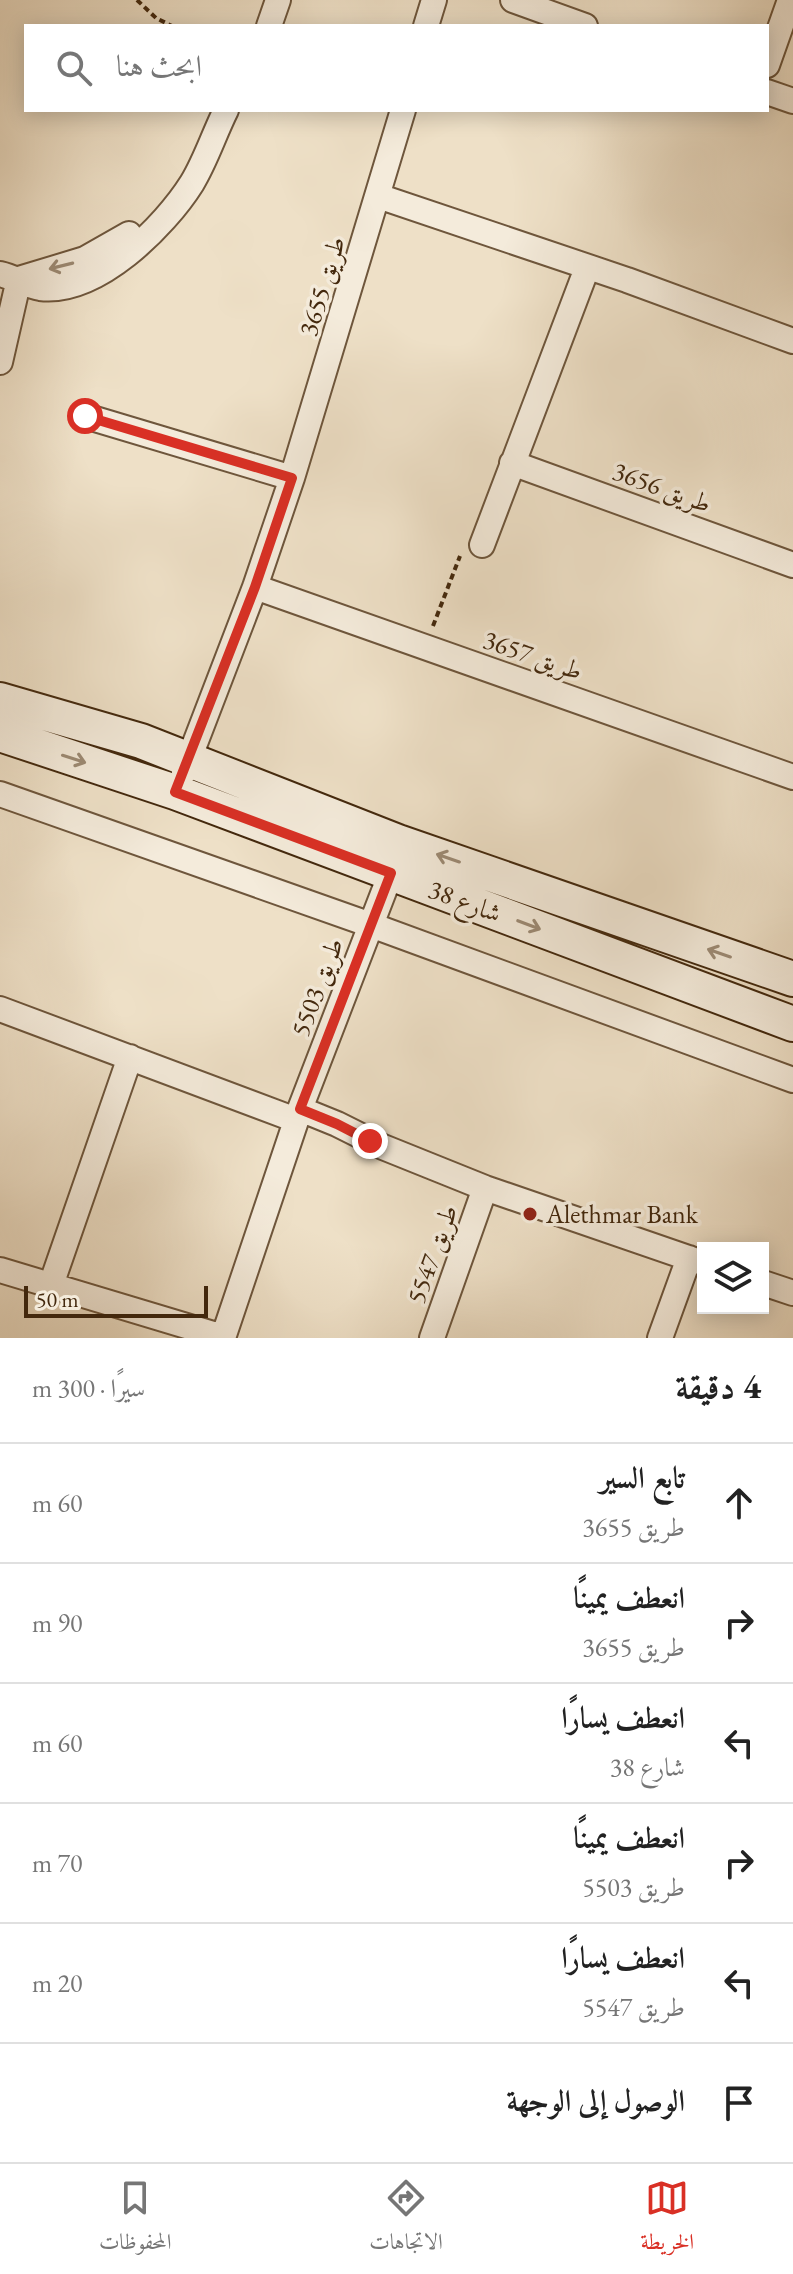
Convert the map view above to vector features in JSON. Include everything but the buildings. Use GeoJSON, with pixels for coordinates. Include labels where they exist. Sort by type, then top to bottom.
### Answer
{"type":"FeatureCollection","features":[{"type":"Feature","properties":{"kind":"street"},"geometry":{"type":"LineString","coordinates":[[270,24],[278,0]]}},
{"type":"Feature","properties":{"kind":"street"},"geometry":{"type":"LineString","coordinates":[[427,24],[434,0]]}},
{"type":"Feature","properties":{"kind":"street"},"geometry":{"type":"LineString","coordinates":[[513,0],[579,24]]}},
{"type":"Feature","properties":{"kind":"street"},"geometry":{"type":"LineString","coordinates":[[769,59],[790,0]]}},
{"type":"Feature","properties":{"kind":"street"},"geometry":{"type":"LineString","coordinates":[[769,93],[793,101]]}},
{"type":"Feature","properties":{"kind":"street"},"geometry":{"type":"LineString","coordinates":[[0,362],[10,276],[39,288],[49,288],[79,282],[109,268],[137,246],[192,183],[225,112]]}},
{"type":"Feature","properties":{"kind":"street","name":"طريق 3655"},"geometry":{"type":"LineString","coordinates":[[175,792],[255,587],[292,478],[402,112]]}},
{"type":"Feature","properties":{"kind":"street"},"geometry":{"type":"LineString","coordinates":[[378,196],[793,341]]}},
{"type":"Feature","properties":{"kind":"street"},"geometry":{"type":"LineString","coordinates":[[482,545],[587,268]]}},
{"type":"Feature","properties":{"kind":"street"},"geometry":{"type":"LineString","coordinates":[[85,416],[292,478]]}},
{"type":"Feature","properties":{"kind":"street","name":"طريق 3656"},"geometry":{"type":"LineString","coordinates":[[512,463],[793,565]]}},
{"type":"Feature","properties":{"kind":"street","name":"طريق 3657"},"geometry":{"type":"LineString","coordinates":[[255,587],[793,777]]}},
{"type":"Feature","properties":{"kind":"street","name":"شارع 38"},"geometry":{"type":"LineString","coordinates":[[0,700],[141,741],[398,842],[793,979]]}},
{"type":"Feature","properties":{"kind":"street","name":"شارع 38"},"geometry":{"type":"LineString","coordinates":[[0,734],[175,792],[793,1024]]}},
{"type":"Feature","properties":{"kind":"street","name":"شارع 38"},"geometry":{"type":"LineString","coordinates":[[0,794],[371,925],[793,1080]]}},
{"type":"Feature","properties":{"kind":"street","name":"طريق 5503"},"geometry":{"type":"LineString","coordinates":[[0,1270],[223,1338],[298,1115],[391,873]]}},
{"type":"Feature","properties":{"kind":"street"},"geometry":{"type":"LineString","coordinates":[[0,1009],[298,1115]]}},
{"type":"Feature","properties":{"kind":"street"},"geometry":{"type":"LineString","coordinates":[[51,1285],[130,1057]]}},
{"type":"Feature","properties":{"kind":"street","name":"طريق 5547"},"geometry":{"type":"LineString","coordinates":[[298,1115],[337,1124],[383,1147],[485,1188],[696,1260],[660,1338]]}},
{"type":"Feature","properties":{"kind":"street","name":"طريق 5547"},"geometry":{"type":"LineString","coordinates":[[432,1338],[485,1188]]}},
{"type":"Feature","properties":{"kind":"street"},"geometry":{"type":"LineString","coordinates":[[769,1285],[793,1293]]}},
{"type":"Feature","properties":{"kind":"path"},"geometry":{"type":"LineString","coordinates":[[137,0],[156,18],[168,24]]}},
{"type":"Feature","properties":{"kind":"path"},"geometry":{"type":"LineString","coordinates":[[425,647],[461,553],[482,545]]}},
{"type":"Feature","properties":{"kind":"place","name":"Alethmar Bank"},"geometry":{"type":"Point","coordinates":[530,1214]}},
{"type":"Feature","properties":{"kind":"route"},"geometry":{"type":"LineString","coordinates":[[85,416],[292,478],[255,587],[175,792],[391,873],[300,1109],[370,1141]]}}]}
